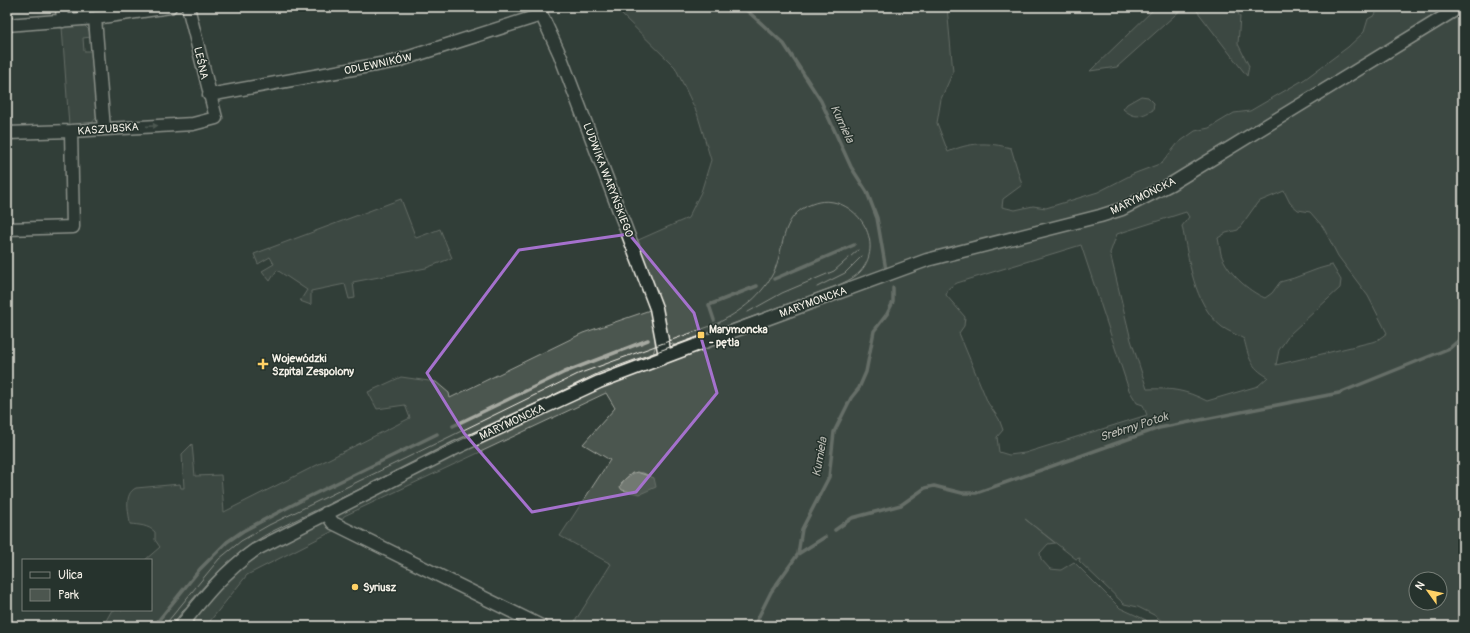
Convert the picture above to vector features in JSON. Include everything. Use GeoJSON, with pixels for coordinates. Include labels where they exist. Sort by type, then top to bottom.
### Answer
{"type":"FeatureCollection","features":[{"type":"Feature","properties":{"kind":"street"},"geometry":{"type":"LineString","coordinates":[[62,7],[63,21]]}},
{"type":"Feature","properties":{"kind":"street"},"geometry":{"type":"LineString","coordinates":[[7,25],[95,18],[170,7]]}},
{"type":"Feature","properties":{"kind":"street","name":"LEŚNA"},"geometry":{"type":"LineString","coordinates":[[188,7],[216,118]]}},
{"type":"Feature","properties":{"kind":"street","name":"MARYMONCKA"},"geometry":{"type":"LineString","coordinates":[[181,626],[211,589],[240,560],[272,540],[544,407],[665,356],[927,260],[1100,216],[1122,209],[1171,184],[1205,164],[1460,7]]}},
{"type":"Feature","properties":{"kind":"street","name":"ODLEWNIKÓW"},"geometry":{"type":"LineString","coordinates":[[209,94],[397,61],[540,11]]}},
{"type":"Feature","properties":{"kind":"street","name":"LUDWIKA WARYŃSKIEGO"},"geometry":{"type":"LineString","coordinates":[[540,11],[560,55],[656,308],[665,356]]}},
{"type":"Feature","properties":{"kind":"street"},"geometry":{"type":"LineString","coordinates":[[95,18],[104,129]]}},
{"type":"Feature","properties":{"kind":"street","name":"KASZUBSKA"},"geometry":{"type":"LineString","coordinates":[[7,229],[73,227],[71,131],[193,124],[216,118]]}},
{"type":"Feature","properties":{"kind":"street"},"geometry":{"type":"LineString","coordinates":[[7,133],[71,131]]}},
{"type":"Feature","properties":{"kind":"street"},"geometry":{"type":"LineString","coordinates":[[326,513],[333,523],[541,626]]}},
{"type":"Feature","properties":{"kind":"highlighted area"},"geometry":{"type":"Polygon","coordinates":[[[629,234],[694,313],[717,393],[636,492],[532,512],[464,433],[427,373],[519,250],[629,234]]]}},
{"type":"Feature","properties":{"kind":"green space"},"geometry":{"type":"Polygon","coordinates":[[[614,7],[947,7],[953,72],[941,99],[937,123],[948,152],[964,146],[979,144],[1011,148],[1022,185],[1003,199],[1002,207],[1015,210],[1033,206],[1046,208],[1098,192],[1133,174],[1162,163],[1178,143],[1195,131],[1209,128],[1234,113],[1250,111],[1305,79],[1348,47],[1364,32],[1368,19],[1375,15],[1379,7],[1463,7],[1463,626],[1167,626],[1156,616],[1138,607],[1124,604],[1079,561],[1080,558],[1076,559],[1025,519],[1055,543],[1048,544],[1040,553],[1041,559],[1050,569],[1061,570],[1074,562],[1120,608],[1146,620],[1150,626],[572,626],[611,564],[560,536],[610,460],[583,444],[615,408],[606,393],[344,516],[335,530],[247,575],[206,626],[187,626],[217,590],[250,559],[438,463],[602,385],[907,272],[677,346],[668,342],[636,241],[688,218],[701,192],[711,160],[697,113],[675,67],[614,7]],[[1284,191],[1258,202],[1238,230],[1226,233],[1218,238],[1221,254],[1233,274],[1245,286],[1265,298],[1272,293],[1280,282],[1332,265],[1341,280],[1340,288],[1290,334],[1279,350],[1276,365],[1376,341],[1387,333],[1368,296],[1338,256],[1323,227],[1310,212],[1298,210],[1290,203],[1284,191]],[[1186,212],[1117,234],[1110,253],[1131,340],[1147,389],[1178,390],[1192,394],[1207,401],[1258,386],[1268,377],[1257,370],[1254,366],[1247,352],[1244,339],[1222,327],[1204,306],[1198,294],[1190,266],[1182,226],[1189,217],[1186,212]],[[1081,245],[957,283],[949,288],[946,295],[965,317],[964,326],[959,333],[988,403],[999,419],[1003,430],[997,437],[999,452],[1009,455],[1025,453],[1147,415],[1143,405],[1137,403],[1129,390],[1081,245]],[[632,473],[621,483],[654,478],[643,473],[632,473]]]}},
{"type":"Feature","properties":{"kind":"green space"},"geometry":{"type":"Polygon","coordinates":[[[1156,7],[1184,7],[1117,67],[1090,71],[1156,7]]]}},
{"type":"Feature","properties":{"kind":"green space"},"geometry":{"type":"Polygon","coordinates":[[[1194,7],[1235,7],[1240,17],[1238,44],[1249,66],[1247,76],[1194,7]]]}},
{"type":"Feature","properties":{"kind":"green space"},"geometry":{"type":"Polygon","coordinates":[[[84,25],[89,30],[91,37],[83,38],[84,51],[92,51],[97,117],[91,124],[69,126],[62,27],[84,25]]]}},
{"type":"Feature","properties":{"kind":"green space"},"geometry":{"type":"Polygon","coordinates":[[[1141,96],[1148,97],[1154,103],[1153,110],[1145,114],[1134,116],[1123,109],[1127,104],[1141,96]]]}},
{"type":"Feature","properties":{"kind":"green space"},"geometry":{"type":"Polygon","coordinates":[[[401,199],[416,238],[440,229],[452,258],[426,268],[353,282],[355,298],[349,299],[345,284],[311,291],[311,305],[300,301],[307,290],[277,270],[270,281],[262,271],[274,264],[270,257],[258,264],[254,254],[401,199]]]}},
{"type":"Feature","properties":{"kind":"green space"},"geometry":{"type":"Polygon","coordinates":[[[650,310],[655,334],[654,352],[651,356],[640,362],[619,369],[360,490],[260,541],[176,626],[103,626],[111,611],[152,611],[152,559],[146,559],[160,547],[155,540],[155,532],[143,526],[130,524],[128,509],[129,494],[136,488],[180,484],[181,488],[184,488],[182,454],[192,444],[195,476],[221,475],[224,512],[410,418],[405,405],[377,409],[368,392],[401,377],[436,382],[449,393],[450,398],[583,333],[650,310]]]}},
{"type":"Feature","properties":{"kind":"shaded area"},"geometry":{"type":"Polygon","coordinates":[[[637,472],[654,478],[656,487],[640,494],[622,490],[620,487],[624,480],[637,472]]]}},
{"type":"Feature","properties":{"kind":"waterway","name":"Kumiela"},"geometry":{"type":"LineString","coordinates":[[743,7],[784,44],[821,101],[851,167],[867,192],[877,218],[886,270]]}},
{"type":"Feature","properties":{"kind":"waterway"},"geometry":{"type":"LineString","coordinates":[[774,279],[854,245]]}},
{"type":"Feature","properties":{"kind":"waterway"},"geometry":{"type":"LineString","coordinates":[[714,320],[709,305],[757,286]]}},
{"type":"Feature","properties":{"kind":"waterway","name":"Kumiela"},"geometry":{"type":"LineString","coordinates":[[754,626],[771,592],[798,554],[802,529],[829,477],[834,432],[851,398],[859,388],[866,372],[874,331],[887,314],[893,302],[893,288]]}},
{"type":"Feature","properties":{"kind":"waterway","name":"Srebrny Potok"},"geometry":{"type":"LineString","coordinates":[[835,530],[852,518],[901,505],[925,488],[934,486],[962,493],[976,493],[1159,428],[1339,393],[1450,348],[1459,340],[1463,331]]}},
{"type":"Feature","properties":{"kind":"waterway"},"geometry":{"type":"LineString","coordinates":[[453,426],[565,372],[648,340]]}},
{"type":"Feature","properties":{"kind":"waterway"},"geometry":{"type":"LineString","coordinates":[[154,626],[200,569],[227,542],[243,531],[302,500],[437,434]]}},
{"type":"Feature","properties":{"kind":"waterway","name":"Srebrny Potok"},"geometry":{"type":"LineString","coordinates":[[798,554],[825,537]]}},
{"type":"Feature","properties":{"kind":"tram line"},"geometry":{"type":"LineString","coordinates":[[164,626],[219,559],[241,541],[269,525],[578,374],[716,324],[734,314],[750,302],[765,287],[775,269],[789,223],[802,209],[812,204],[826,201],[840,204],[852,210],[861,220],[868,232],[870,246],[868,259],[860,272],[851,279],[834,287],[599,373],[271,532],[242,551],[216,574],[204,586],[171,626]]}},
{"type":"Feature","properties":{"kind":"tram line"},"geometry":{"type":"LineString","coordinates":[[748,312],[782,293],[834,271],[858,250]]}},
{"type":"Feature","properties":{"kind":"tram line"},"geometry":{"type":"LineString","coordinates":[[817,287],[845,273],[862,256]]}},
{"type":"Feature","properties":{"kind":"place","name":"Marymoncka - pętla"},"geometry":{"type":"Point","coordinates":[701,335]}},
{"type":"Feature","properties":{"kind":"place","name":"Wojewódzki Szpital Zespolony"},"geometry":{"type":"Point","coordinates":[263,364]}},
{"type":"Feature","properties":{"kind":"place","name":"Syriusz"},"geometry":{"type":"Point","coordinates":[355,587]}}]}
